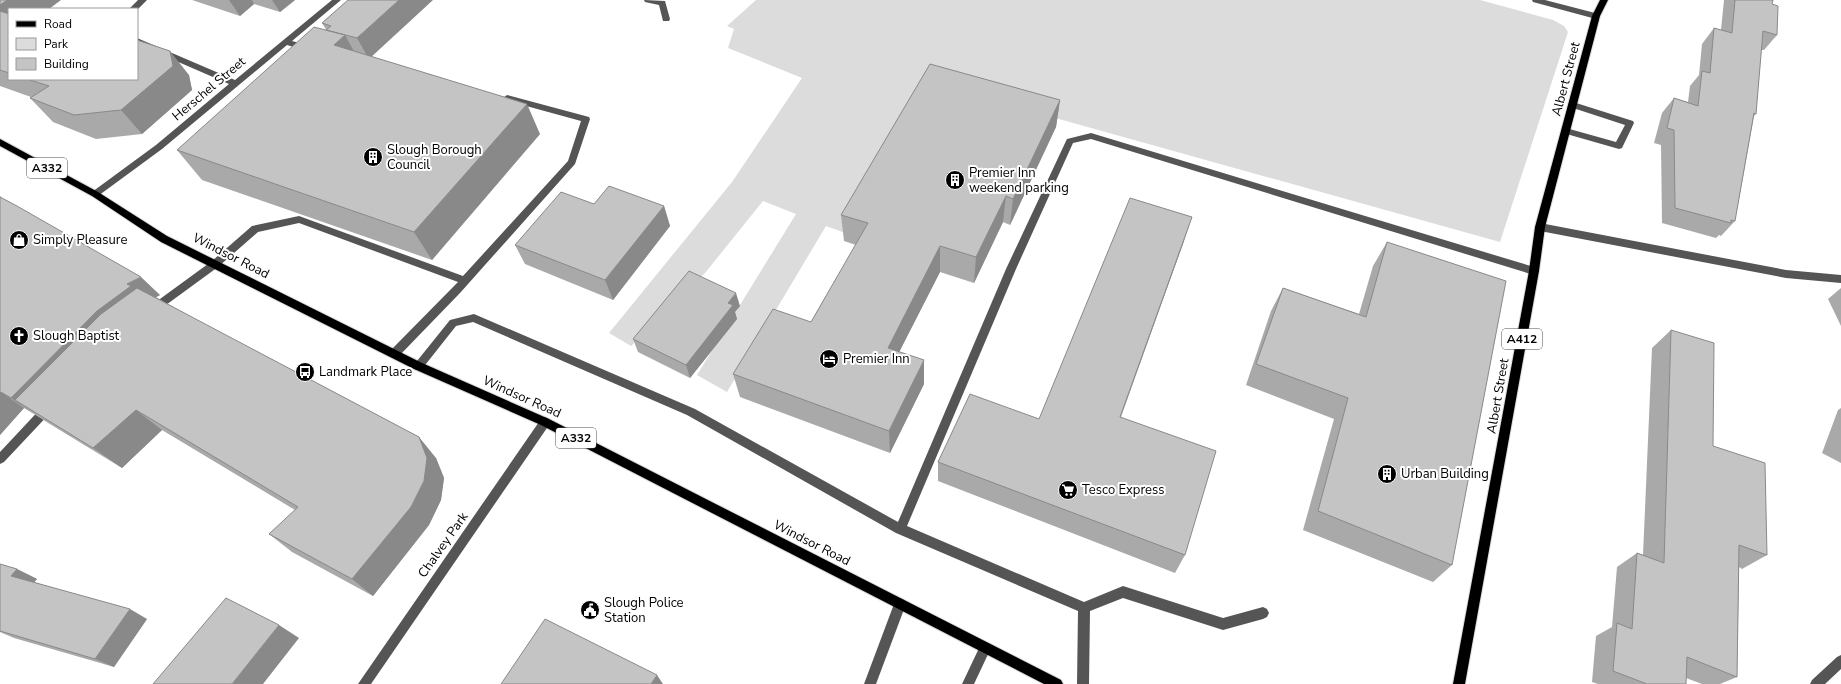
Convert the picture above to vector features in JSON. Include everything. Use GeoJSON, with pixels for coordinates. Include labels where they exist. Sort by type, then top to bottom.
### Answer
{"type":"FeatureCollection","features":[{"type":"Feature","properties":{"kind":"main road","name":"Albert Street"},"geometry":{"type":"LineString","coordinates":[[1459,684],[1534,271],[1540,228],[1596,16],[1604,0]]}},
{"type":"Feature","properties":{"kind":"main road","name":"Windsor Road"},"geometry":{"type":"LineString","coordinates":[[0,142],[95,194],[164,239],[418,366],[545,422],[1057,684]]}},
{"type":"Feature","properties":{"kind":"street"},"geometry":{"type":"LineString","coordinates":[[134,8],[143,0]]}},
{"type":"Feature","properties":{"kind":"street","name":"Herschel Street"},"geometry":{"type":"LineString","coordinates":[[95,194],[159,147],[337,0]]}},
{"type":"Feature","properties":{"kind":"street"},"geometry":{"type":"LineString","coordinates":[[648,0],[662,3],[666,19]]}},
{"type":"Feature","properties":{"kind":"street"},"geometry":{"type":"LineString","coordinates":[[1536,0],[1596,16]]}},
{"type":"Feature","properties":{"kind":"street"},"geometry":{"type":"LineString","coordinates":[[138,41],[236,84]]}},
{"type":"Feature","properties":{"kind":"street"},"geometry":{"type":"LineString","coordinates":[[286,42],[317,50]]}},
{"type":"Feature","properties":{"kind":"street"},"geometry":{"type":"LineString","coordinates":[[394,354],[465,281],[572,162],[586,119],[494,95]]}},
{"type":"Feature","properties":{"kind":"street"},"geometry":{"type":"LineString","coordinates":[[1566,131],[1619,146],[1630,123],[1572,105]]}},
{"type":"Feature","properties":{"kind":"street"},"geometry":{"type":"LineString","coordinates":[[900,529],[1011,269],[1070,141],[1091,136],[1534,271]]}},
{"type":"Feature","properties":{"kind":"street"},"geometry":{"type":"LineString","coordinates":[[141,318],[215,264],[255,229],[299,219],[465,281]]}},
{"type":"Feature","properties":{"kind":"street"},"geometry":{"type":"LineString","coordinates":[[1540,228],[1786,274],[1841,279]]}},
{"type":"Feature","properties":{"kind":"street"},"geometry":{"type":"LineString","coordinates":[[418,366],[453,323],[474,318],[691,412],[900,529],[1084,608],[1122,592],[1223,624],[1263,613]]}},
{"type":"Feature","properties":{"kind":"street"},"geometry":{"type":"LineString","coordinates":[[0,459],[56,400]]}},
{"type":"Feature","properties":{"kind":"street","name":"Chalvey Park"},"geometry":{"type":"LineString","coordinates":[[364,684],[545,422]]}},
{"type":"Feature","properties":{"kind":"street"},"geometry":{"type":"LineString","coordinates":[[870,684],[900,604]]}},
{"type":"Feature","properties":{"kind":"street"},"geometry":{"type":"LineString","coordinates":[[1083,684],[1084,608]]}},
{"type":"Feature","properties":{"kind":"street"},"geometry":{"type":"LineString","coordinates":[[968,684],[985,648]]}},
{"type":"Feature","properties":{"kind":"street"},"geometry":{"type":"LineString","coordinates":[[1816,684],[1841,661]]}},
{"type":"Feature","properties":{"kind":"green space"},"geometry":{"type":"Polygon","coordinates":[[[756,0],[1480,0],[1553,20],[1564,26],[1568,32],[1500,242],[1009,105],[848,234],[826,226],[727,392],[697,375],[796,214],[763,201],[705,273],[631,346],[609,333],[732,182],[802,78],[728,48],[734,29],[727,26],[756,0]]]}},
{"type":"Feature","properties":{"kind":"building"},"geometry":{"type":"Polygon","coordinates":[[[0,0],[7,0],[0,5],[0,0]]]}},
{"type":"Feature","properties":{"kind":"building"},"geometry":{"type":"Polygon","coordinates":[[[348,0],[399,0],[357,38],[326,30],[331,26],[322,23],[348,0]]]}},
{"type":"Feature","properties":{"kind":"building"},"geometry":{"type":"Polygon","coordinates":[[[1735,0],[1773,0],[1772,4],[1778,6],[1777,35],[1763,31],[1756,114],[1754,113],[1735,221],[1731,220],[1731,223],[1675,208],[1674,130],[1667,128],[1674,98],[1698,106],[1702,71],[1710,73],[1714,28],[1732,33],[1735,0]]]}},
{"type":"Feature","properties":{"kind":"building"},"geometry":{"type":"Polygon","coordinates":[[[0,11],[8,14],[8,73],[0,70],[0,11]]]}},
{"type":"Feature","properties":{"kind":"building","name":"Slough Borough Council"},"geometry":{"type":"Polygon","coordinates":[[[314,27],[345,35],[334,45],[527,104],[414,232],[177,150],[314,27]]]}},
{"type":"Feature","properties":{"kind":"building"},"geometry":{"type":"Polygon","coordinates":[[[138,40],[170,51],[173,66],[121,110],[74,115],[30,98],[49,86],[30,80],[138,80],[138,40]]]}},
{"type":"Feature","properties":{"kind":"building"},"geometry":{"type":"Polygon","coordinates":[[[930,64],[1060,100],[1013,199],[1006,196],[976,257],[940,246],[888,348],[924,360],[889,431],[733,374],[773,309],[811,322],[868,223],[841,215],[930,64]]]}},
{"type":"Feature","properties":{"kind":"building"},"geometry":{"type":"Polygon","coordinates":[[[609,186],[664,206],[605,280],[515,245],[561,192],[594,204],[609,186]]]}},
{"type":"Feature","properties":{"kind":"building"},"geometry":{"type":"Polygon","coordinates":[[[0,197],[141,277],[127,284],[131,286],[97,311],[11,398],[1,392],[0,393],[0,197]]]}},
{"type":"Feature","properties":{"kind":"building"},"geometry":{"type":"Polygon","coordinates":[[[1130,198],[1192,217],[1120,417],[1216,451],[1185,555],[938,462],[970,394],[1039,419],[1130,198]]]}},
{"type":"Feature","properties":{"kind":"building","name":"Urban Building"},"geometry":{"type":"Polygon","coordinates":[[[1387,242],[1506,281],[1452,565],[1318,511],[1348,398],[1256,364],[1283,288],[1366,317],[1387,242]]]}},
{"type":"Feature","properties":{"kind":"building"},"geometry":{"type":"Polygon","coordinates":[[[689,271],[736,293],[728,303],[733,305],[686,365],[633,339],[689,271]]]}},
{"type":"Feature","properties":{"kind":"building"},"geometry":{"type":"Polygon","coordinates":[[[137,288],[419,437],[427,458],[424,481],[411,507],[352,579],[269,534],[298,507],[136,410],[93,448],[15,400],[101,314],[137,288]]]}},
{"type":"Feature","properties":{"kind":"building"},"geometry":{"type":"Polygon","coordinates":[[[1671,330],[1714,343],[1713,446],[1765,463],[1767,555],[1739,545],[1737,677],[1687,657],[1686,684],[1647,684],[1613,671],[1617,623],[1632,629],[1637,553],[1664,563],[1671,330]]]}},
{"type":"Feature","properties":{"kind":"building"},"geometry":{"type":"Polygon","coordinates":[[[0,564],[17,569],[11,576],[130,609],[95,659],[0,631],[0,564]]]}},
{"type":"Feature","properties":{"kind":"building"},"geometry":{"type":"Polygon","coordinates":[[[226,598],[279,625],[232,684],[153,684],[226,598]]]}},
{"type":"Feature","properties":{"kind":"building"},"geometry":{"type":"Polygon","coordinates":[[[545,619],[657,675],[651,684],[501,684],[545,619]]]}},
{"type":"Feature","properties":{"kind":"place","name":"Slough Borough Council"},"geometry":{"type":"Point","coordinates":[373,157]}},
{"type":"Feature","properties":{"kind":"place","name":"Premier Inn weekend parking"},"geometry":{"type":"Point","coordinates":[955,180]}},
{"type":"Feature","properties":{"kind":"place","name":"Simply Pleasure"},"geometry":{"type":"Point","coordinates":[19,240]}},
{"type":"Feature","properties":{"kind":"place","name":"Slough Baptist"},"geometry":{"type":"Point","coordinates":[19,336]}},
{"type":"Feature","properties":{"kind":"place","name":"Premier Inn"},"geometry":{"type":"Point","coordinates":[829,359]}},
{"type":"Feature","properties":{"kind":"place","name":"Landmark Place"},"geometry":{"type":"Point","coordinates":[305,372]}},
{"type":"Feature","properties":{"kind":"place","name":"Urban Building"},"geometry":{"type":"Point","coordinates":[1387,474]}},
{"type":"Feature","properties":{"kind":"place","name":"Tesco Express"},"geometry":{"type":"Point","coordinates":[1068,490]}},
{"type":"Feature","properties":{"kind":"place","name":"Slough Police Station"},"geometry":{"type":"Point","coordinates":[590,610]}}]}
